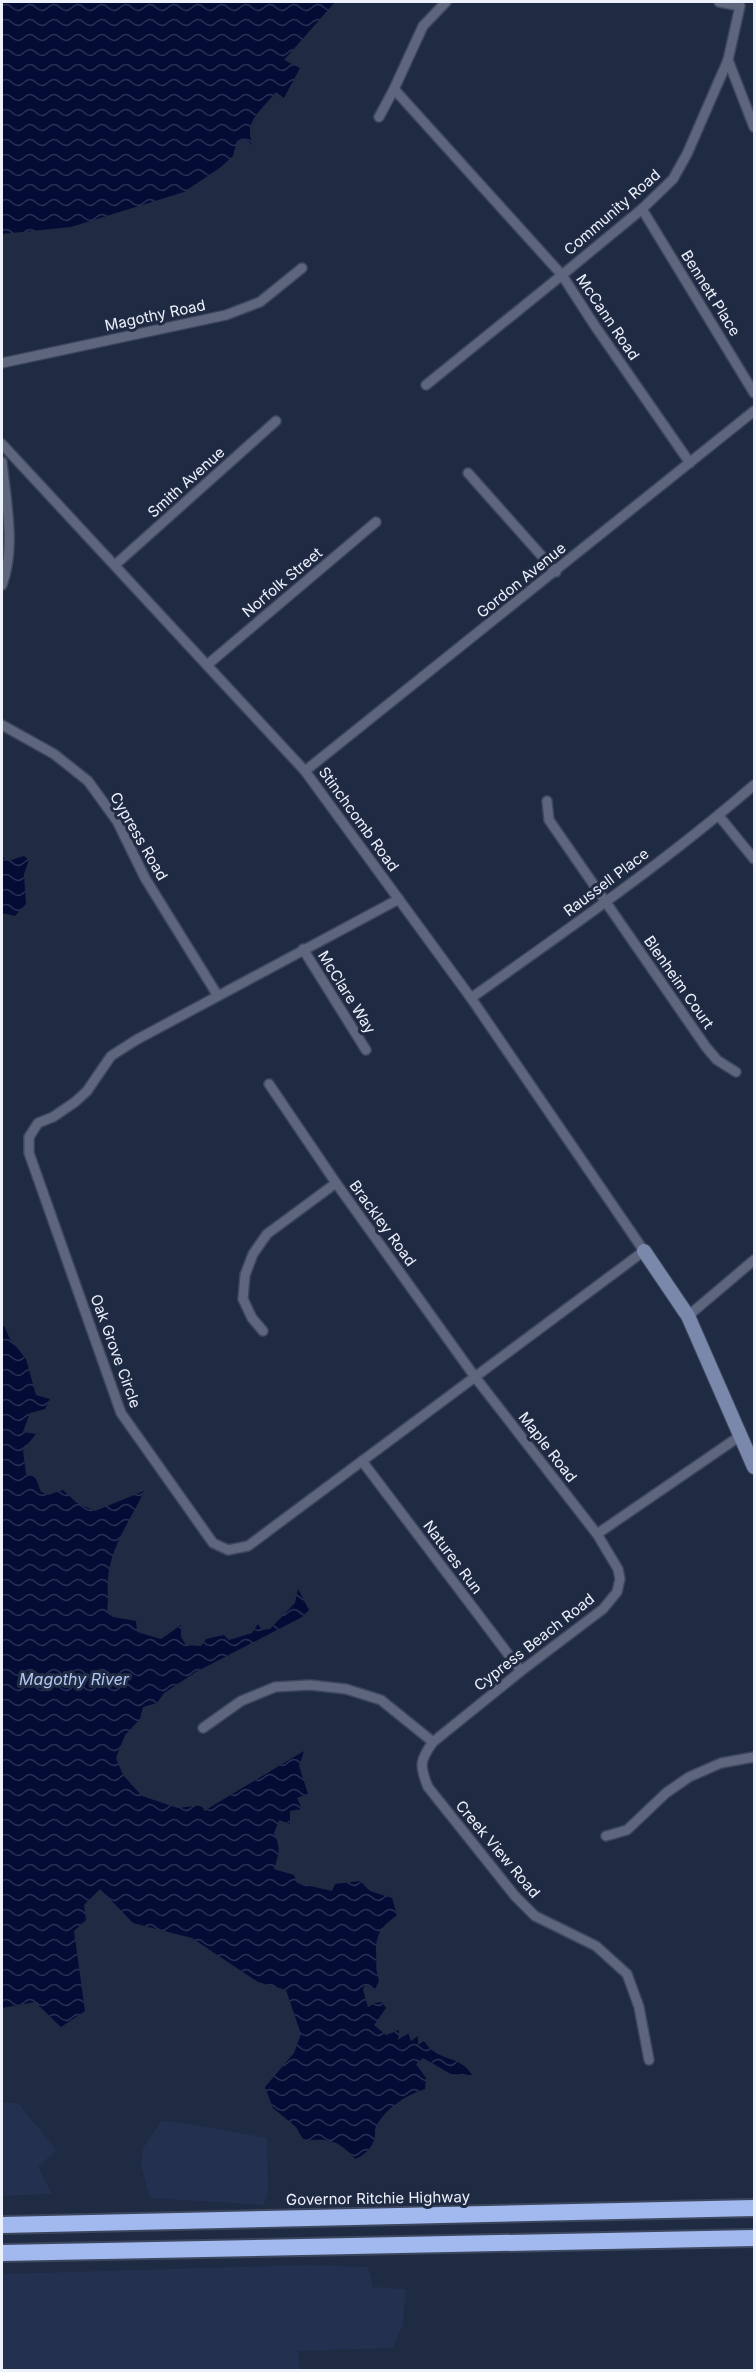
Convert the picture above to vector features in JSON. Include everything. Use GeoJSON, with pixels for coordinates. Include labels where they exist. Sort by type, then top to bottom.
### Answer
{"type":"FeatureCollection","features":[{"type":"Feature","properties":{"kind":"highway","name":"Governor Ritchie Highway"},"geometry":{"type":"LineString","coordinates":[[2,2225],[754,2208]]}},
{"type":"Feature","properties":{"kind":"highway"},"geometry":{"type":"LineString","coordinates":[[2,2253],[754,2238]]}},
{"type":"Feature","properties":{"kind":"street"},"geometry":{"type":"LineString","coordinates":[[379,117],[423,26],[446,2]]}},
{"type":"Feature","properties":{"kind":"street","name":"Community Road"},"geometry":{"type":"LineString","coordinates":[[426,385],[642,209],[673,179],[687,154],[728,60],[740,6],[719,2]]}},
{"type":"Feature","properties":{"kind":"street"},"geometry":{"type":"LineString","coordinates":[[728,60],[754,127]]}},
{"type":"Feature","properties":{"kind":"street","name":"McCann Road"},"geometry":{"type":"LineString","coordinates":[[394,89],[562,275],[690,464]]}},
{"type":"Feature","properties":{"kind":"street","name":"Bennett Place"},"geometry":{"type":"LineString","coordinates":[[642,209],[754,393]]}},
{"type":"Feature","properties":{"kind":"street","name":"Magothy Road"},"geometry":{"type":"LineString","coordinates":[[2,363],[226,315],[260,302],[302,268]]}},
{"type":"Feature","properties":{"kind":"street","name":"Gordon Avenue"},"geometry":{"type":"LineString","coordinates":[[305,771],[754,411]]}},
{"type":"Feature","properties":{"kind":"street","name":"Smith Avenue"},"geometry":{"type":"LineString","coordinates":[[115,565],[276,421]]}},
{"type":"Feature","properties":{"kind":"street","name":"Stinchcomb Road"},"geometry":{"type":"LineString","coordinates":[[2,444],[305,771],[471,998],[644,1251]]}},
{"type":"Feature","properties":{"kind":"street"},"geometry":{"type":"LineString","coordinates":[[2,462],[9,531],[7,572],[2,585]]}},
{"type":"Feature","properties":{"kind":"street"},"geometry":{"type":"LineString","coordinates":[[468,473],[556,572]]}},
{"type":"Feature","properties":{"kind":"street","name":"Norfolk Street"},"geometry":{"type":"LineString","coordinates":[[207,665],[376,522]]}},
{"type":"Feature","properties":{"kind":"street","name":"Cypress Road"},"geometry":{"type":"LineString","coordinates":[[2,724],[54,754],[88,781],[117,821],[145,878],[218,996]]}},
{"type":"Feature","properties":{"kind":"street","name":"Raussell Place"},"geometry":{"type":"LineString","coordinates":[[471,998],[604,903],[719,816],[754,785]]}},
{"type":"Feature","properties":{"kind":"street","name":"Blenheim Court"},"geometry":{"type":"LineString","coordinates":[[547,801],[549,820],[604,903],[706,1047],[717,1060],[736,1072]]}},
{"type":"Feature","properties":{"kind":"street"},"geometry":{"type":"LineString","coordinates":[[719,816],[754,859]]}},
{"type":"Feature","properties":{"kind":"street","name":"Oak Grove Circle"},"geometry":{"type":"LineString","coordinates":[[399,899],[136,1040],[111,1056],[87,1091],[75,1102],[38,1123],[29,1137],[28,1153],[121,1413],[213,1543],[228,1550],[248,1546],[644,1251]]}},
{"type":"Feature","properties":{"kind":"street","name":"McClare Way"},"geometry":{"type":"LineString","coordinates":[[303,950],[366,1050]]}},
{"type":"Feature","properties":{"kind":"street","name":"Brackley Road"},"geometry":{"type":"LineString","coordinates":[[269,1084],[336,1183],[475,1377]]}},
{"type":"Feature","properties":{"kind":"street"},"geometry":{"type":"LineString","coordinates":[[263,1331],[252,1318],[243,1299],[245,1275],[253,1254],[267,1234],[336,1183]]}},
{"type":"Feature","properties":{"kind":"street"},"geometry":{"type":"LineString","coordinates":[[644,1251],[688,1316],[754,1467]]}},
{"type":"Feature","properties":{"kind":"street"},"geometry":{"type":"LineString","coordinates":[[688,1316],[754,1260]]}},
{"type":"Feature","properties":{"kind":"street","name":"Maple Road"},"geometry":{"type":"LineString","coordinates":[[475,1377],[597,1534]]}},
{"type":"Feature","properties":{"kind":"street"},"geometry":{"type":"LineString","coordinates":[[597,1534],[740,1436]]}},
{"type":"Feature","properties":{"kind":"street","name":"Natures Run"},"geometry":{"type":"LineString","coordinates":[[362,1461],[521,1671]]}},
{"type":"Feature","properties":{"kind":"street","name":"Cypress Beach Road"},"geometry":{"type":"LineString","coordinates":[[428,1787],[422,1772],[422,1757],[433,1742],[603,1609],[617,1592],[620,1579],[618,1569],[597,1534]]}},
{"type":"Feature","properties":{"kind":"street"},"geometry":{"type":"LineString","coordinates":[[203,1728],[240,1701],[275,1687],[310,1685],[346,1689],[381,1700],[433,1742]]}},
{"type":"Feature","properties":{"kind":"street"},"geometry":{"type":"LineString","coordinates":[[606,1836],[627,1830],[666,1793],[689,1777],[721,1763],[754,1757]]}},
{"type":"Feature","properties":{"kind":"street","name":"Creek View Road"},"geometry":{"type":"LineString","coordinates":[[428,1787],[515,1896],[535,1916],[596,1946],[627,1974],[639,2007],[649,2060]]}},
{"type":"Feature","properties":{"kind":"shaded area"},"geometry":{"type":"Polygon","coordinates":[[[2,2103],[18,2103],[56,2150],[38,2167],[52,2194],[2,2196],[2,2103]]]}},
{"type":"Feature","properties":{"kind":"shaded area"},"geometry":{"type":"Polygon","coordinates":[[[162,2121],[267,2138],[268,2191],[264,2205],[150,2198],[141,2165],[143,2148],[162,2121]]]}},
{"type":"Feature","properties":{"kind":"shaded area"},"geometry":{"type":"Polygon","coordinates":[[[308,2265],[368,2267],[373,2287],[406,2289],[403,2324],[393,2348],[298,2351],[300,2370],[2,2370],[2,2274],[308,2265]]]}},
{"type":"Feature","properties":{"kind":"water"},"geometry":{"type":"Polygon","coordinates":[[[2,2],[335,2],[284,60],[300,68],[284,98],[276,92],[255,117],[250,130],[253,145],[243,138],[237,141],[233,156],[184,192],[71,227],[2,234],[2,2]]]}},
{"type":"Feature","properties":{"kind":"water"},"geometry":{"type":"Polygon","coordinates":[[[24,856],[29,860],[24,874],[26,904],[15,916],[2,913],[2,857],[8,861],[24,856]]]}},
{"type":"Feature","properties":{"kind":"water","name":"Magothy River"},"geometry":{"type":"Polygon","coordinates":[[[2,1321],[10,1339],[26,1359],[36,1395],[50,1399],[45,1409],[30,1413],[23,1432],[36,1434],[23,1450],[26,1474],[35,1476],[41,1492],[48,1495],[63,1490],[77,1503],[95,1511],[144,1491],[117,1544],[110,1566],[107,1610],[113,1617],[136,1621],[137,1632],[161,1639],[181,1625],[181,1637],[186,1645],[201,1646],[206,1639],[224,1635],[229,1640],[252,1633],[258,1624],[262,1630],[270,1629],[295,1603],[298,1589],[309,1610],[302,1617],[196,1672],[164,1693],[157,1703],[143,1707],[140,1719],[125,1735],[116,1758],[123,1775],[142,1796],[178,1808],[203,1805],[204,1811],[304,1751],[299,1766],[308,1794],[297,1798],[302,1809],[290,1811],[290,1824],[279,1820],[274,1833],[278,1851],[274,1869],[294,1875],[297,1883],[332,1891],[335,1884],[360,1881],[370,1891],[392,1898],[397,1915],[384,1927],[377,1939],[376,1966],[379,1981],[375,1989],[365,1985],[363,1990],[368,2007],[382,2002],[386,2008],[374,2025],[386,2035],[399,2030],[398,2040],[408,2033],[411,2041],[418,2036],[418,2045],[424,2041],[436,2053],[461,2064],[472,2075],[451,2074],[423,2058],[416,2064],[426,2078],[425,2089],[404,2098],[380,2119],[371,2146],[355,2159],[338,2144],[327,2140],[304,2141],[296,2127],[273,2108],[265,2087],[294,2053],[301,2034],[286,1990],[258,1982],[192,1938],[133,1923],[100,1889],[84,1905],[86,1920],[74,1931],[85,2011],[61,2027],[35,2002],[2,2008],[2,1321]]]}}]}
